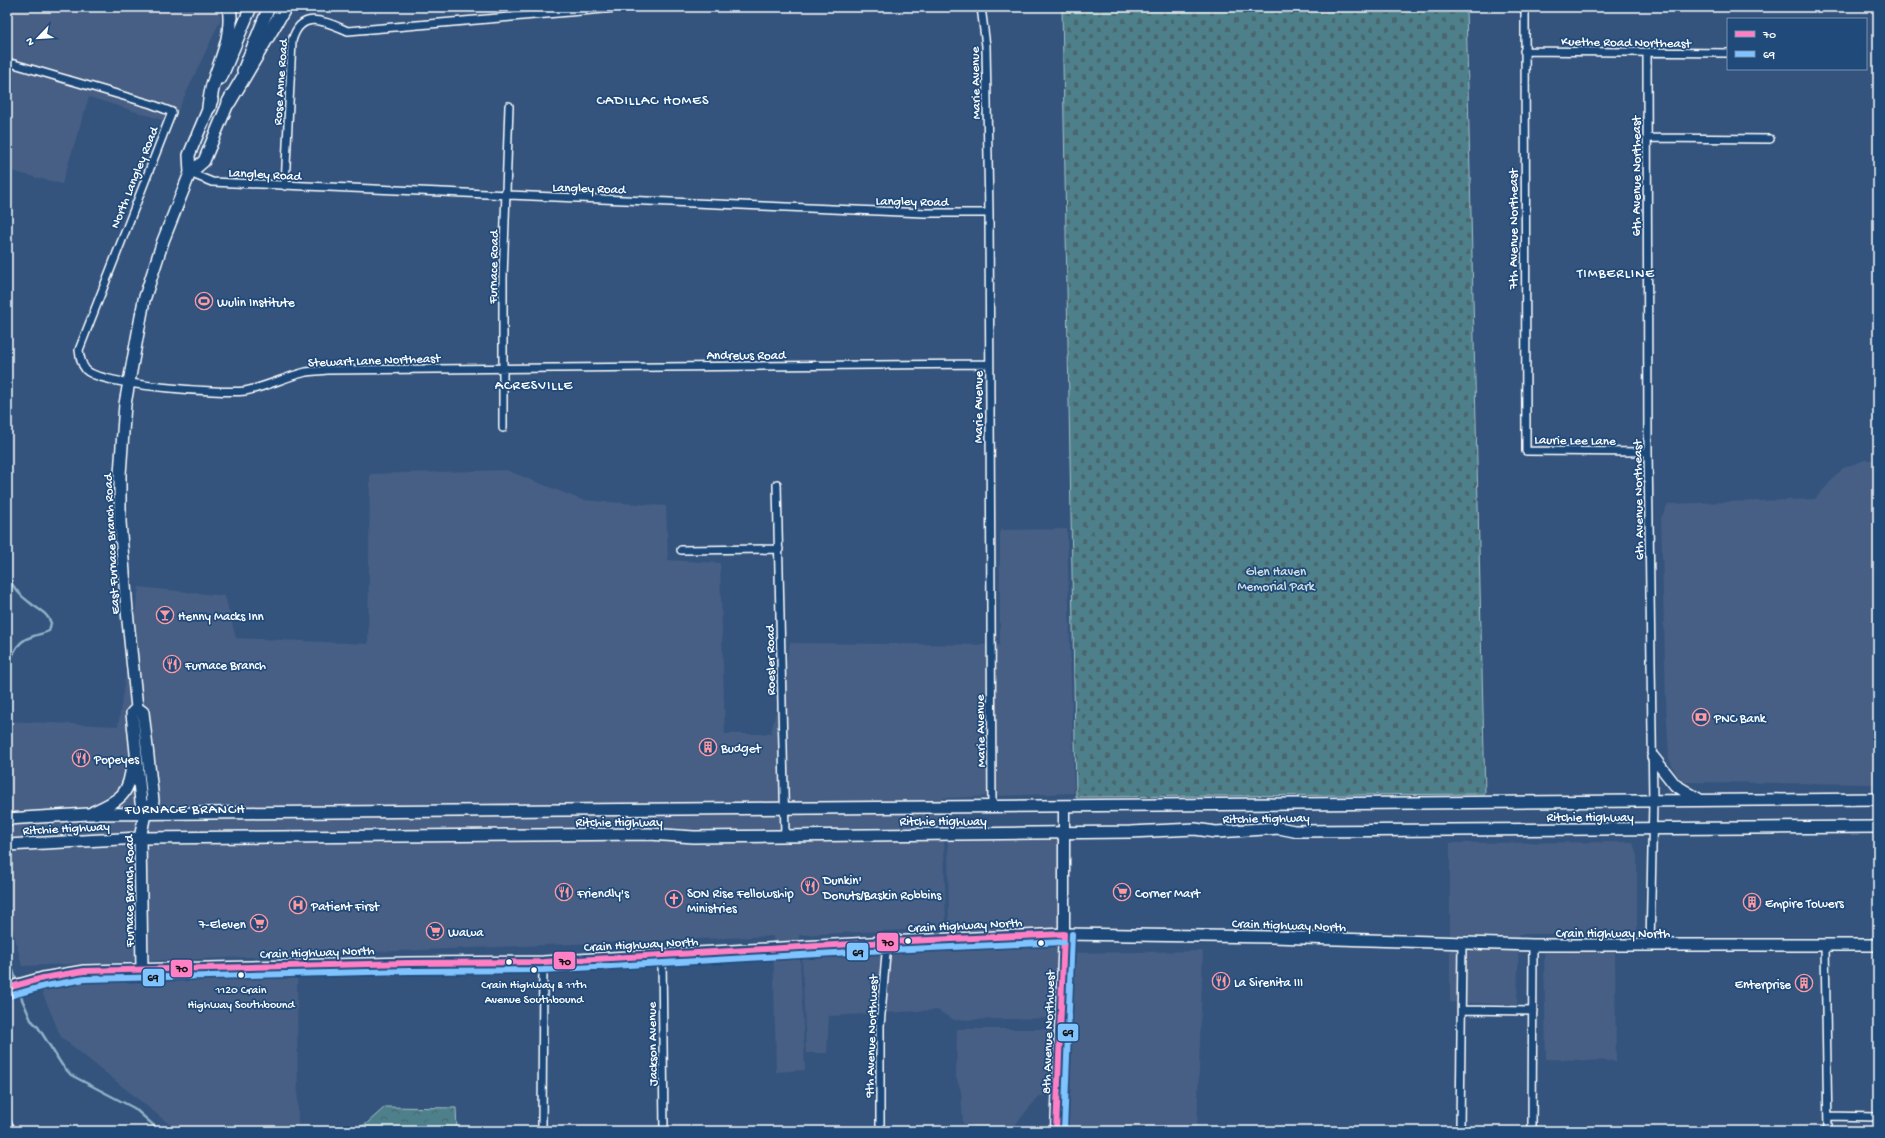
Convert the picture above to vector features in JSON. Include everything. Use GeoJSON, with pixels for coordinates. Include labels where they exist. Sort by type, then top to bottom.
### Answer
{"type":"FeatureCollection","features":[{"type":"Feature","properties":{"kind":"highway"},"geometry":{"type":"LineString","coordinates":[[209,106],[212,86],[227,45],[230,30],[229,7]]}},
{"type":"Feature","properties":{"kind":"highway"},"geometry":{"type":"LineString","coordinates":[[229,102],[285,7]]}},
{"type":"Feature","properties":{"kind":"main road","name":"East Furnace Branch Road"},"geometry":{"type":"LineString","coordinates":[[137,708],[120,522],[121,453],[128,382],[137,333],[150,280],[163,241],[190,173],[189,155],[251,7]]}},
{"type":"Feature","properties":{"kind":"main road","name":"East Furnace Branch Road"},"geometry":{"type":"LineString","coordinates":[[190,173],[204,161],[269,7]]}},
{"type":"Feature","properties":{"kind":"main road","name":"East Furnace Branch Road"},"geometry":{"type":"LineString","coordinates":[[137,708],[132,713],[141,802],[145,814]]}},
{"type":"Feature","properties":{"kind":"main road","name":"East Furnace Branch Road"},"geometry":{"type":"LineString","coordinates":[[137,708],[143,712],[153,801],[145,814]]}},
{"type":"Feature","properties":{"kind":"main road"},"geometry":{"type":"LineString","coordinates":[[88,814],[120,797],[130,785],[134,733]]}},
{"type":"Feature","properties":{"kind":"main road"},"geometry":{"type":"LineString","coordinates":[[1653,757],[1675,785],[1702,801]]}},
{"type":"Feature","properties":{"kind":"main road","name":"Ritchie Highway"},"geometry":{"type":"LineString","coordinates":[[7,819],[88,814],[1878,799]]}},
{"type":"Feature","properties":{"kind":"main road","name":"Furnace Branch Road"},"geometry":{"type":"LineString","coordinates":[[142,969],[140,838],[145,814]]}},
{"type":"Feature","properties":{"kind":"main road","name":"Ritchie Highway"},"geometry":{"type":"LineString","coordinates":[[7,845],[140,838],[643,834],[694,837],[1130,832],[1195,829],[1216,832],[1279,828],[1294,831],[1653,830],[1878,827]]}},
{"type":"Feature","properties":{"kind":"main road","name":"Crain Highway North"},"geometry":{"type":"LineString","coordinates":[[7,988],[35,980],[84,970],[299,967],[393,963],[543,962],[887,942],[1064,934],[1264,937],[1533,946],[1878,946]]}},
{"type":"Feature","properties":{"kind":"street","name":"Rose Anne Road"},"geometry":{"type":"LineString","coordinates":[[285,186],[292,41],[294,32],[301,24],[316,19],[348,32],[627,7]]}},
{"type":"Feature","properties":{"kind":"street","name":"Marie Avenue"},"geometry":{"type":"LineString","coordinates":[[981,7],[986,46],[989,213],[988,364],[992,807]]}},
{"type":"Feature","properties":{"kind":"street","name":"7th Avenue Northeast"},"geometry":{"type":"LineString","coordinates":[[1524,7],[1526,450]]}},
{"type":"Feature","properties":{"kind":"street","name":"Kuethe Road Northeast"},"geometry":{"type":"LineString","coordinates":[[1524,52],[1727,53]]}},
{"type":"Feature","properties":{"kind":"street","name":"6th Avenue Northeast"},"geometry":{"type":"LineString","coordinates":[[1647,53],[1648,452],[1653,757],[1650,946]]}},
{"type":"Feature","properties":{"kind":"street","name":"North Langley Road"},"geometry":{"type":"LineString","coordinates":[[7,62],[151,104],[172,112],[79,350],[81,362],[86,371],[96,376],[128,382]]}},
{"type":"Feature","properties":{"kind":"street","name":"Furnace Road"},"geometry":{"type":"LineString","coordinates":[[503,428],[503,278],[509,106]]}},
{"type":"Feature","properties":{"kind":"street"},"geometry":{"type":"LineString","coordinates":[[1647,138],[1770,139]]}},
{"type":"Feature","properties":{"kind":"street","name":"Langley Road"},"geometry":{"type":"LineString","coordinates":[[190,173],[212,182],[285,186],[924,213],[989,213]]}},
{"type":"Feature","properties":{"kind":"street","name":"Andrews Road"},"geometry":{"type":"LineString","coordinates":[[504,368],[988,364]]}},
{"type":"Feature","properties":{"kind":"street","name":"Stewart Lane Northeast"},"geometry":{"type":"LineString","coordinates":[[128,382],[226,392],[262,387],[314,371],[504,368]]}},
{"type":"Feature","properties":{"kind":"street","name":"Laurie Lee Lane"},"geometry":{"type":"LineString","coordinates":[[1526,450],[1648,452]]}},
{"type":"Feature","properties":{"kind":"street","name":"Roesler Road"},"geometry":{"type":"LineString","coordinates":[[777,484],[785,835]]}},
{"type":"Feature","properties":{"kind":"street"},"geometry":{"type":"LineString","coordinates":[[681,550],[779,549]]}},
{"type":"Feature","properties":{"kind":"street","name":"8th Avenue Northwest"},"geometry":{"type":"LineString","coordinates":[[1056,1131],[1064,934],[1064,806]]}},
{"type":"Feature","properties":{"kind":"street","name":"9th Avenue Northwest"},"geometry":{"type":"LineString","coordinates":[[880,1131],[880,1026],[887,942]]}},
{"type":"Feature","properties":{"kind":"street"},"geometry":{"type":"LineString","coordinates":[[1460,1131],[1462,943]]}},
{"type":"Feature","properties":{"kind":"street"},"geometry":{"type":"LineString","coordinates":[[1825,945],[1828,1131]]}},
{"type":"Feature","properties":{"kind":"street"},"geometry":{"type":"LineString","coordinates":[[1532,1131],[1533,946]]}},
{"type":"Feature","properties":{"kind":"street","name":"Jackson Avenue"},"geometry":{"type":"LineString","coordinates":[[662,956],[664,1131]]}},
{"type":"Feature","properties":{"kind":"street"},"geometry":{"type":"LineString","coordinates":[[542,1131],[543,962]]}},
{"type":"Feature","properties":{"kind":"street"},"geometry":{"type":"LineString","coordinates":[[1462,1010],[1533,1011]]}},
{"type":"Feature","properties":{"kind":"street"},"geometry":{"type":"LineString","coordinates":[[1828,1116],[1878,1117]]}},
{"type":"Feature","properties":{"kind":"street"},"geometry":{"type":"LineString","coordinates":[[7,1123],[13,1131]]}},
{"type":"Feature","properties":{"kind":"shaded area"},"geometry":{"type":"Polygon","coordinates":[[[7,7],[218,7],[221,19],[172,123],[89,97],[62,184],[7,170],[7,7]]]}},
{"type":"Feature","properties":{"kind":"shaded area"},"geometry":{"type":"Polygon","coordinates":[[[1865,460],[1878,460],[1878,784],[1684,782],[1676,774],[1669,759],[1661,518],[1668,504],[1815,499],[1843,468],[1865,460]]]}},
{"type":"Feature","properties":{"kind":"shaded area"},"geometry":{"type":"Polygon","coordinates":[[[506,470],[582,500],[666,506],[668,560],[720,563],[725,734],[771,734],[790,643],[1000,645],[1000,530],[1067,529],[1074,793],[943,798],[946,928],[799,935],[805,1070],[776,1072],[773,936],[22,966],[7,906],[7,721],[118,726],[139,587],[225,596],[236,638],[368,644],[370,474],[506,470]]]}},
{"type":"Feature","properties":{"kind":"shaded area"},"geometry":{"type":"Polygon","coordinates":[[[1059,837],[1056,1018],[954,1020],[937,1010],[829,1016],[827,1053],[806,1053],[802,957],[949,945],[948,841],[1059,837]]]}},
{"type":"Feature","properties":{"kind":"shaded area"},"geometry":{"type":"Polygon","coordinates":[[[1633,842],[1637,856],[1637,930],[1630,934],[1519,934],[1517,1005],[1450,1002],[1450,843],[1633,842]]]}},
{"type":"Feature","properties":{"kind":"shaded area"},"geometry":{"type":"Polygon","coordinates":[[[1203,951],[1197,1131],[1063,1131],[1063,1095],[1039,1096],[1010,1131],[973,1127],[972,1125],[963,1124],[961,1091],[956,1077],[957,1029],[1043,1029],[1067,1031],[1068,953],[1203,951]]]}},
{"type":"Feature","properties":{"kind":"shaded area"},"geometry":{"type":"Polygon","coordinates":[[[1615,951],[1616,1061],[1546,1059],[1544,953],[1615,951]]]}},
{"type":"Feature","properties":{"kind":"shaded area"},"geometry":{"type":"Polygon","coordinates":[[[297,972],[298,1125],[286,1131],[186,1131],[169,1124],[61,1037],[40,987],[86,977],[297,972]]]}},
{"type":"Feature","properties":{"kind":"green space","name":"Glen Haven Memorial Park"},"geometry":{"type":"Polygon","coordinates":[[[1062,7],[1466,7],[1485,794],[1076,797],[1062,7]]]}},
{"type":"Feature","properties":{"kind":"green space"},"geometry":{"type":"Polygon","coordinates":[[[385,1107],[456,1108],[457,1131],[349,1131],[366,1124],[385,1107]]]}},
{"type":"Feature","properties":{"kind":"waterway"},"geometry":{"type":"LineString","coordinates":[[7,575],[19,593],[44,613],[51,623],[49,631],[20,643],[13,653],[7,678]]}},
{"type":"Feature","properties":{"kind":"waterway"},"geometry":{"type":"LineString","coordinates":[[7,954],[17,982]]}},
{"type":"Feature","properties":{"kind":"waterway"},"geometry":{"type":"LineString","coordinates":[[19,987],[21,997],[31,1020],[38,1027],[62,1065],[71,1075],[134,1108],[160,1131]]}},
{"type":"Feature","properties":{"kind":"transit line","name":"70"},"geometry":{"type":"LineString","coordinates":[[7,988],[43,978],[84,971],[408,963],[543,962],[887,942],[1064,934]]}},
{"type":"Feature","properties":{"kind":"transit line","name":"70"},"geometry":{"type":"LineString","coordinates":[[1056,1131],[1064,934]]}},
{"type":"Feature","properties":{"kind":"transit line","name":"69"},"geometry":{"type":"LineString","coordinates":[[1064,1131],[1072,934]]}},
{"type":"Feature","properties":{"kind":"transit line","name":"69"},"geometry":{"type":"LineString","coordinates":[[9,996],[45,986],[85,979],[408,971],[543,970],[887,950],[1064,942]]}},
{"type":"Feature","properties":{"kind":"place","name":"Wulin Institute"},"geometry":{"type":"Point","coordinates":[204,301]}},
{"type":"Feature","properties":{"kind":"place","name":"Henny Macks Inn"},"geometry":{"type":"Point","coordinates":[165,615]}},
{"type":"Feature","properties":{"kind":"place","name":"Furnace Branch"},"geometry":{"type":"Point","coordinates":[172,664]}},
{"type":"Feature","properties":{"kind":"place","name":"PNC Bank"},"geometry":{"type":"Point","coordinates":[1701,717]}},
{"type":"Feature","properties":{"kind":"place","name":"Budget"},"geometry":{"type":"Point","coordinates":[708,747]}},
{"type":"Feature","properties":{"kind":"place","name":"Popeyes"},"geometry":{"type":"Point","coordinates":[81,758]}},
{"type":"Feature","properties":{"kind":"place","name":"Dunkin' Donuts/Baskin Robbins"},"geometry":{"type":"Point","coordinates":[810,886]}},
{"type":"Feature","properties":{"kind":"place","name":"Friendly's"},"geometry":{"type":"Point","coordinates":[564,892]}},
{"type":"Feature","properties":{"kind":"place","name":"Corner Mart"},"geometry":{"type":"Point","coordinates":[1122,892]}},
{"type":"Feature","properties":{"kind":"place","name":"SON Rise Fellowship Ministries"},"geometry":{"type":"Point","coordinates":[674,899]}},
{"type":"Feature","properties":{"kind":"place","name":"Empire Towers"},"geometry":{"type":"Point","coordinates":[1752,902]}},
{"type":"Feature","properties":{"kind":"place","name":"Patient First"},"geometry":{"type":"Point","coordinates":[298,905]}},
{"type":"Feature","properties":{"kind":"place","name":"7-Eleven"},"geometry":{"type":"Point","coordinates":[259,923]}},
{"type":"Feature","properties":{"kind":"place","name":"Wawa"},"geometry":{"type":"Point","coordinates":[435,931]}},
{"type":"Feature","properties":{"kind":"place","name":"Crain Highway & 11th Avenue Southbound"},"geometry":{"type":"Point","coordinates":[534,970]}},
{"type":"Feature","properties":{"kind":"place","name":"1120 Crain Highway Southbound"},"geometry":{"type":"Point","coordinates":[241,975]}},
{"type":"Feature","properties":{"kind":"place","name":"La Sirenita III"},"geometry":{"type":"Point","coordinates":[1221,981]}},
{"type":"Feature","properties":{"kind":"place","name":"Enterprise"},"geometry":{"type":"Point","coordinates":[1804,983]}},
{"type":"Feature","properties":{"kind":"district","name":"CADILLAC HOMES"},"geometry":{"type":"Point","coordinates":[653,99]}},
{"type":"Feature","properties":{"kind":"district","name":"TIMBERLINE"},"geometry":{"type":"Point","coordinates":[1616,272]}},
{"type":"Feature","properties":{"kind":"district","name":"ACRESVILLE"},"geometry":{"type":"Point","coordinates":[534,384]}},
{"type":"Feature","properties":{"kind":"district","name":"FURNACE BRANCH"},"geometry":{"type":"Point","coordinates":[185,808]}}]}
